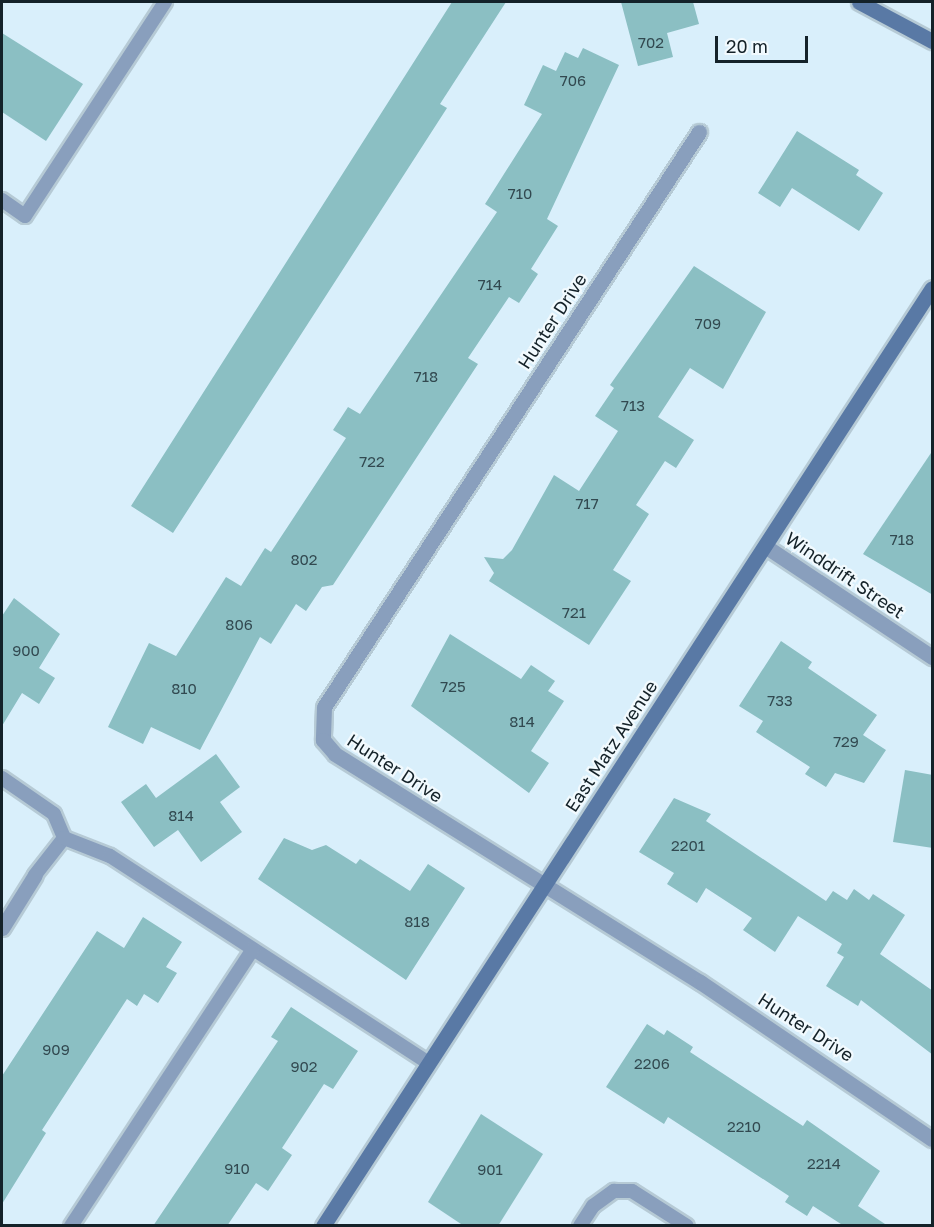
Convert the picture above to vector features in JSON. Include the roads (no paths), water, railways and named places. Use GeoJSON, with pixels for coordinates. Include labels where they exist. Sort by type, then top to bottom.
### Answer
{"type":"FeatureCollection","features":[{"type":"Feature","properties":{"kind":"street"},"geometry":{"type":"LineString","coordinates":[[859,2],[933,41]]}},
{"type":"Feature","properties":{"kind":"street","name":"Hunter Drive"},"geometry":{"type":"LineString","coordinates":[[699,132],[324,707],[320,723],[323,740],[335,754],[835,1069],[933,1139]]}},
{"type":"Feature","properties":{"kind":"street","name":"East Matz Avenue"},"geometry":{"type":"LineString","coordinates":[[323,1226],[933,288]]}},
{"type":"Feature","properties":{"kind":"street","name":"Winddrift Street"},"geometry":{"type":"LineString","coordinates":[[765,546],[933,657]]}},
{"type":"Feature","properties":{"kind":"street"},"geometry":{"type":"LineString","coordinates":[[2,928],[35,875]]}},
{"type":"Feature","properties":{"kind":"lane"},"geometry":{"type":"LineString","coordinates":[[2,200],[25,216],[165,2]]}},
{"type":"Feature","properties":{"kind":"lane"},"geometry":{"type":"LineString","coordinates":[[2,778],[54,814],[64,838],[110,856],[429,1063]]}},
{"type":"Feature","properties":{"kind":"lane"},"geometry":{"type":"LineString","coordinates":[[35,875],[64,838]]}},
{"type":"Feature","properties":{"kind":"lane"},"geometry":{"type":"LineString","coordinates":[[71,1226],[253,949]]}},
{"type":"Feature","properties":{"kind":"lane"},"geometry":{"type":"LineString","coordinates":[[580,1226],[593,1206],[614,1191],[632,1191],[687,1226]]}}]}
